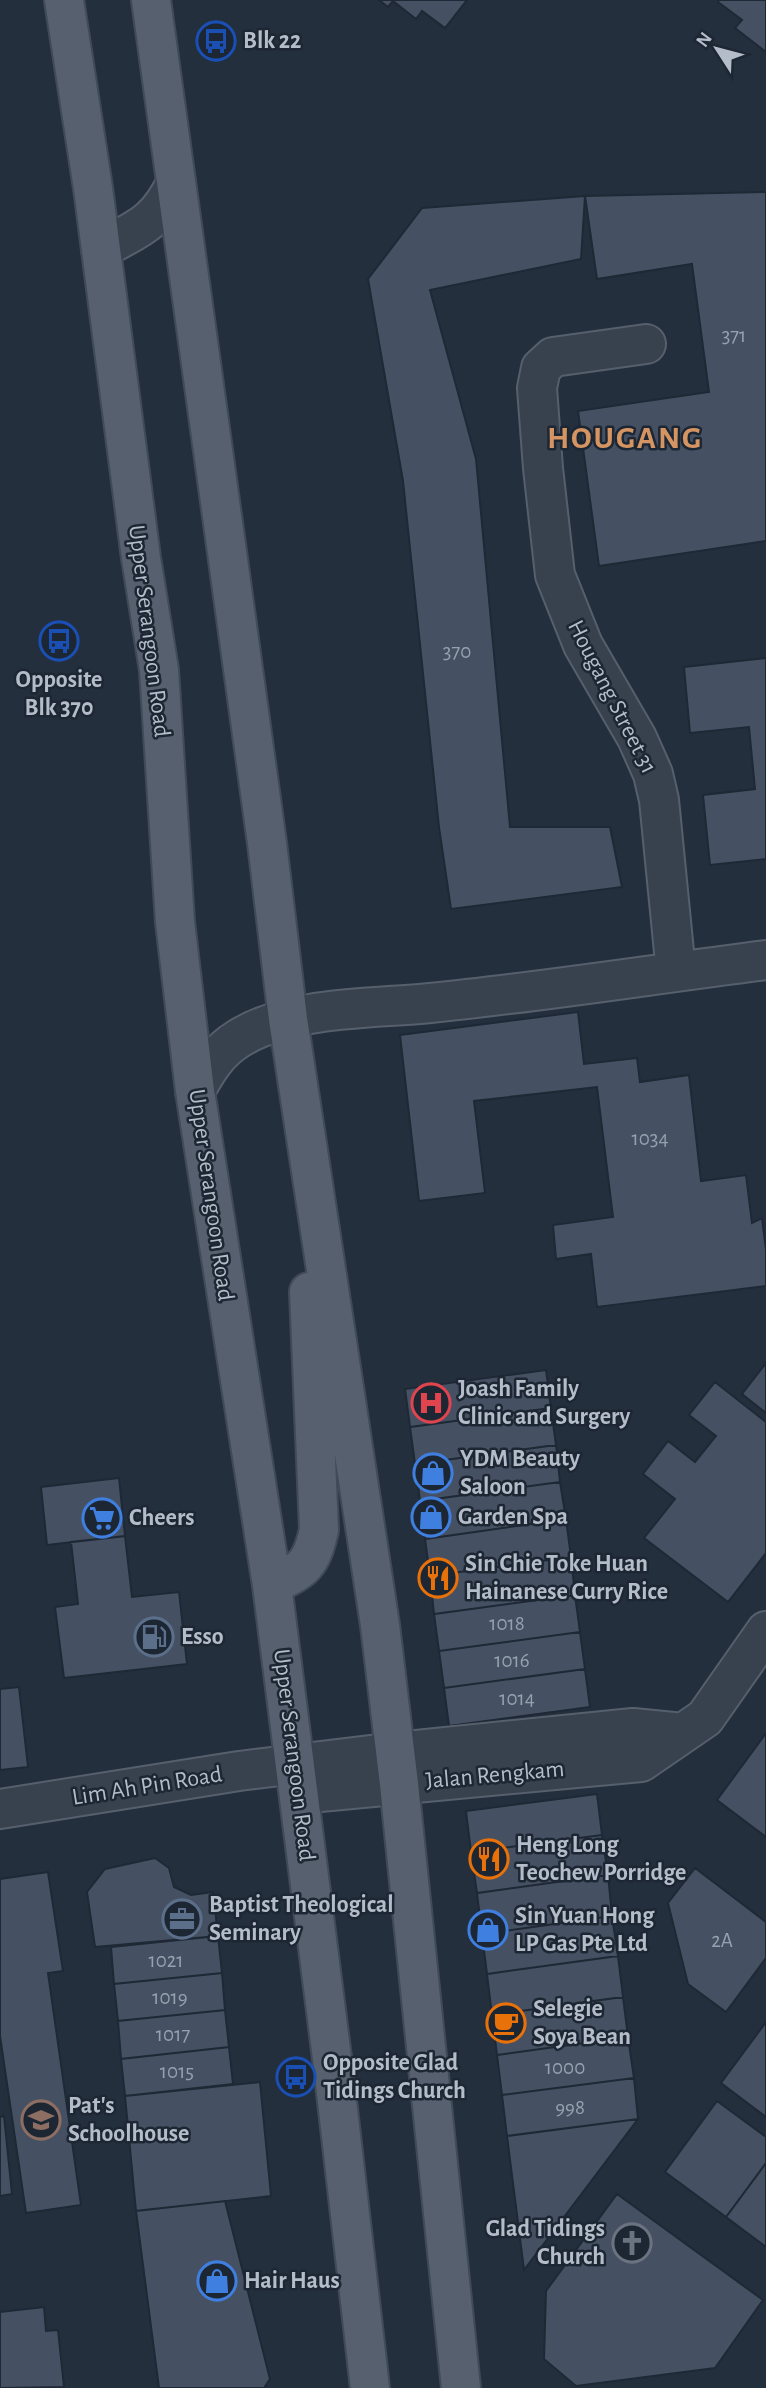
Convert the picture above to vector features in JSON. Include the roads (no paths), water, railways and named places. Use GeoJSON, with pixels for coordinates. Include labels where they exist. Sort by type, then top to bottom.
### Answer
{"type":"FeatureCollection","features":[{"type":"Feature","properties":{"kind":"main road","name":"Upper Serangoon Road"},"geometry":{"type":"LineString","coordinates":[[64,0],[159,670],[175,922],[195,1091],[272,1585],[370,2388]]}},
{"type":"Feature","properties":{"kind":"main road"},"geometry":{"type":"LineString","coordinates":[[151,0],[267,843],[288,1019],[380,1625],[461,2388]]}},
{"type":"Feature","properties":{"kind":"main road"},"geometry":{"type":"LineString","coordinates":[[272,1585],[301,1570],[314,1552],[319,1530],[309,1300],[311,1238],[319,1216]]}},
{"type":"Feature","properties":{"kind":"street"},"geometry":{"type":"LineString","coordinates":[[101,249],[153,220],[166,205],[176,183]]}},
{"type":"Feature","properties":{"kind":"street","name":"Hougang Street 31"},"geometry":{"type":"LineString","coordinates":[[646,344],[553,357],[541,368],[537,388],[555,575],[583,645],[637,738],[653,774],[659,800],[676,972]]}},
{"type":"Feature","properties":{"kind":"street"},"geometry":{"type":"LineString","coordinates":[[195,1091],[215,1058],[239,1038],[288,1019],[331,1011],[430,1003],[766,960]]}},
{"type":"Feature","properties":{"kind":"street","name":"Jalan Rengkam"},"geometry":{"type":"LineString","coordinates":[[297,1779],[397,1768],[641,1762],[705,1718],[766,1631]]}},
{"type":"Feature","properties":{"kind":"street","name":"Lim Ah Pin Road"},"geometry":{"type":"LineString","coordinates":[[0,1809],[239,1771],[297,1779]]}},
{"type":"Feature","properties":{"kind":"place","name":"Blk 22"},"geometry":{"type":"Point","coordinates":[216,41]}},
{"type":"Feature","properties":{"kind":"place","name":"Opposite Blk 370"},"geometry":{"type":"Point","coordinates":[59,641]}},
{"type":"Feature","properties":{"kind":"place","name":"Joash Family Clinic and Surgery"},"geometry":{"type":"Point","coordinates":[431,1403]}},
{"type":"Feature","properties":{"kind":"place","name":"YDM Beauty Saloon"},"geometry":{"type":"Point","coordinates":[433,1473]}},
{"type":"Feature","properties":{"kind":"place","name":"Garden Spa"},"geometry":{"type":"Point","coordinates":[431,1517]}},
{"type":"Feature","properties":{"kind":"place","name":"Cheers"},"geometry":{"type":"Point","coordinates":[102,1518]}},
{"type":"Feature","properties":{"kind":"place","name":"Sin Chie Toke Huan Hainanese Curry Rice"},"geometry":{"type":"Point","coordinates":[438,1578]}},
{"type":"Feature","properties":{"kind":"place","name":"Esso"},"geometry":{"type":"Point","coordinates":[154,1637]}},
{"type":"Feature","properties":{"kind":"place","name":"Heng Long Teochew Porridge"},"geometry":{"type":"Point","coordinates":[489,1859]}},
{"type":"Feature","properties":{"kind":"place","name":"Baptist Theological Seminary"},"geometry":{"type":"Point","coordinates":[182,1919]}},
{"type":"Feature","properties":{"kind":"place","name":"Sin Yuan Hong LP Gas Pte Ltd"},"geometry":{"type":"Point","coordinates":[488,1930]}},
{"type":"Feature","properties":{"kind":"place","name":"Selegie Soya Bean"},"geometry":{"type":"Point","coordinates":[506,2023]}},
{"type":"Feature","properties":{"kind":"place","name":"Opposite Glad Tidings Church"},"geometry":{"type":"Point","coordinates":[296,2077]}},
{"type":"Feature","properties":{"kind":"place","name":"Pat's Schoolhouse"},"geometry":{"type":"Point","coordinates":[41,2120]}},
{"type":"Feature","properties":{"kind":"place","name":"Glad Tidings Church"},"geometry":{"type":"Point","coordinates":[632,2243]}},
{"type":"Feature","properties":{"kind":"place","name":"Hair Haus"},"geometry":{"type":"Point","coordinates":[217,2281]}},
{"type":"Feature","properties":{"kind":"district","name":"HOUGANG"},"geometry":{"type":"Point","coordinates":[625,438]}}]}
